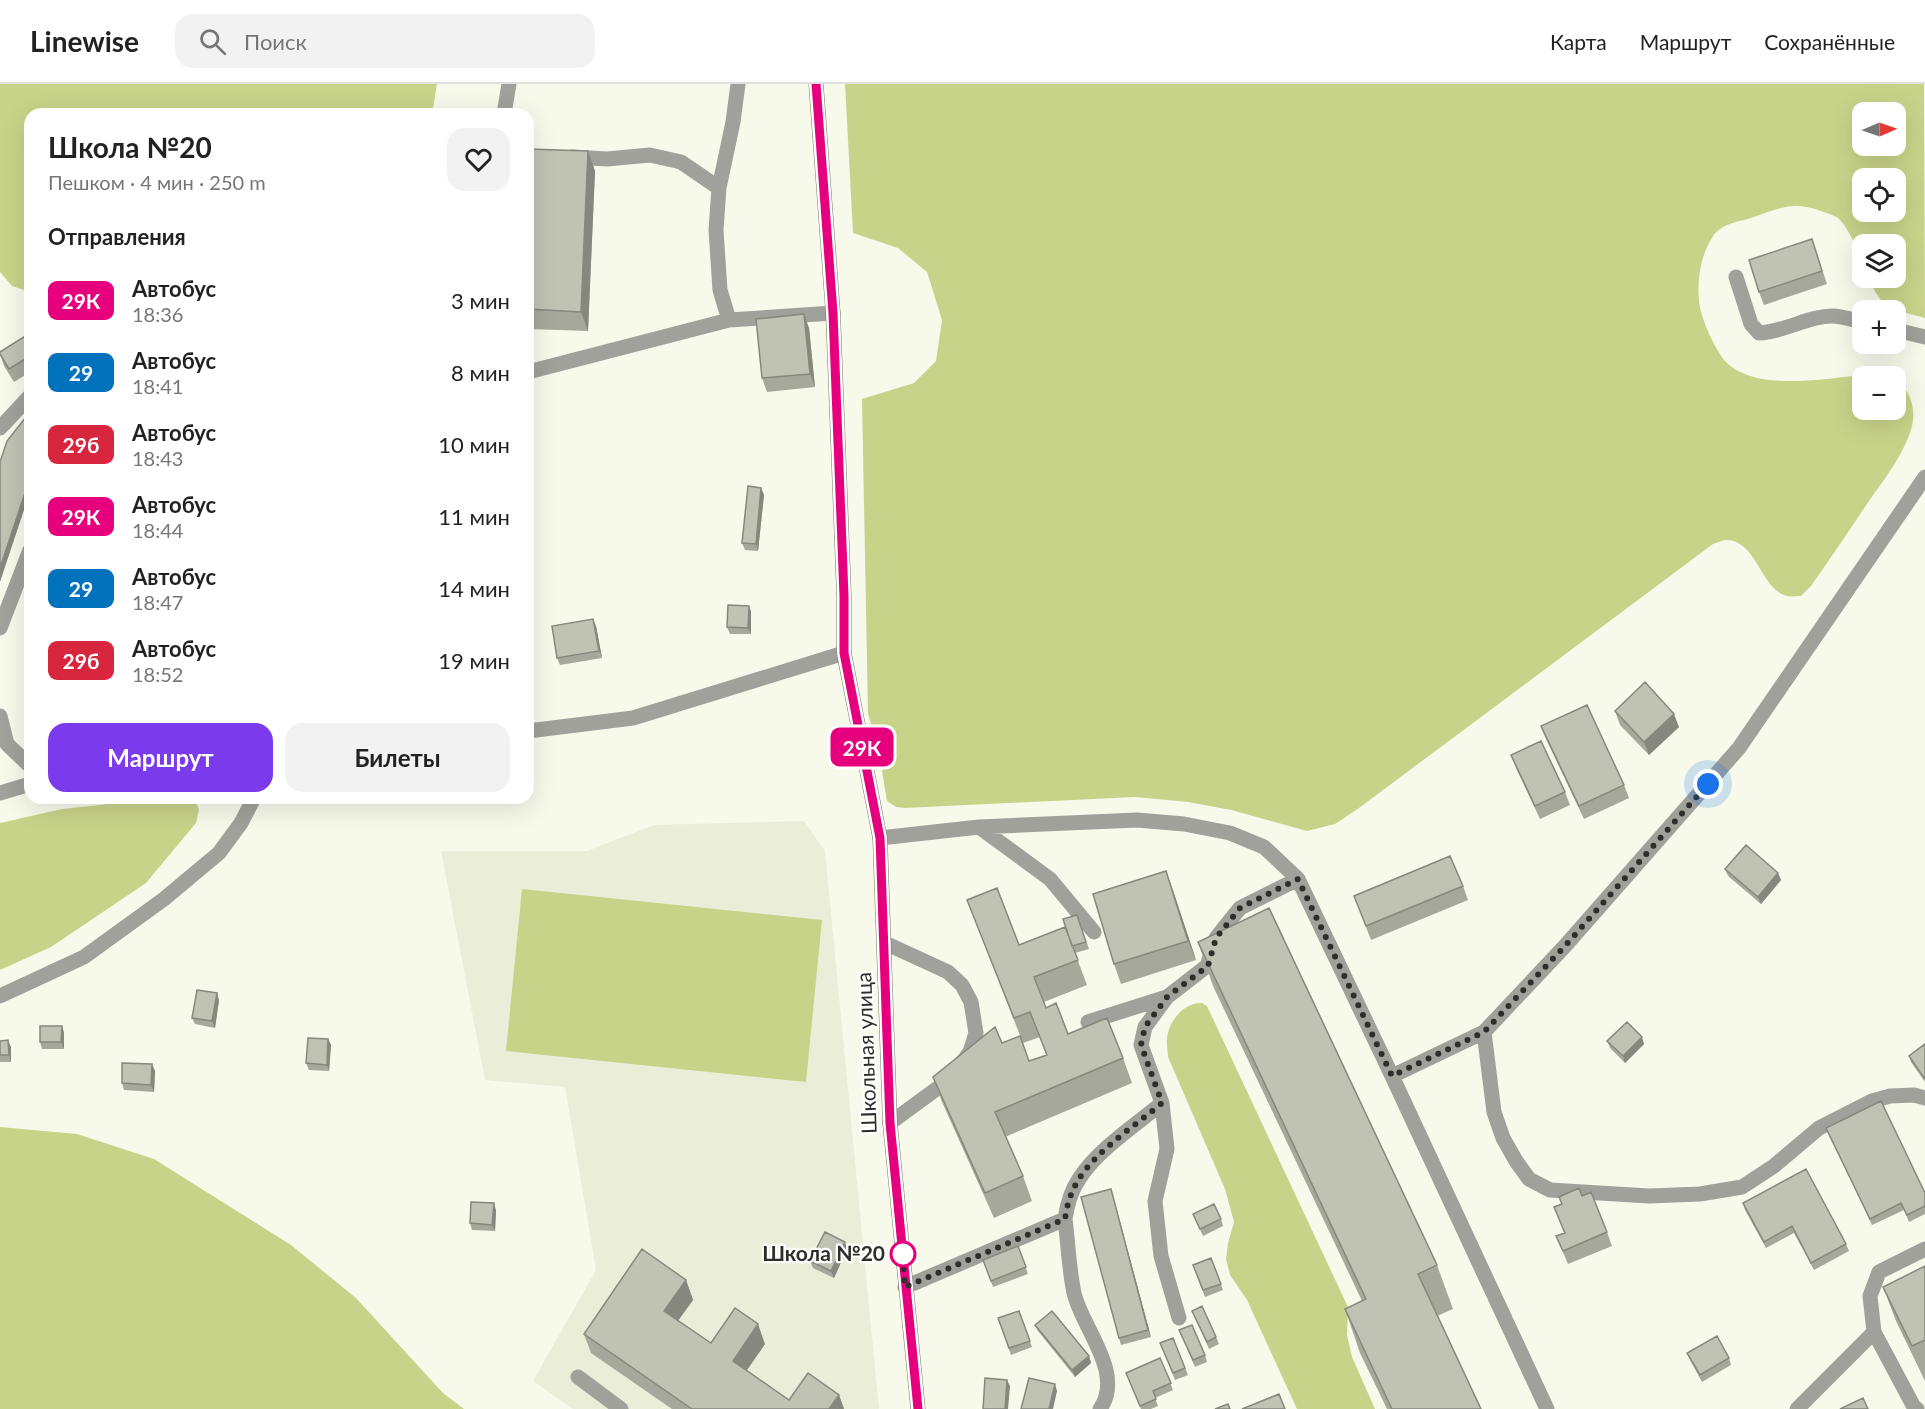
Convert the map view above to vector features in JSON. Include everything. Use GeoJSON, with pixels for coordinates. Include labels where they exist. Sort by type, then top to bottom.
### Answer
{"type":"FeatureCollection","features":[{"type":"Feature","properties":{"kind":"main road","name":"Школьная улица"},"geometry":{"type":"LineString","coordinates":[[816,84],[833,313],[844,596],[844,653],[880,838],[890,1123],[918,1409]]}},
{"type":"Feature","properties":{"kind":"lane"},"geometry":{"type":"LineString","coordinates":[[505,108],[509,84]]}},
{"type":"Feature","properties":{"kind":"lane"},"geometry":{"type":"LineString","coordinates":[[729,320],[720,290],[716,230],[719,188],[733,123],[738,84]]}},
{"type":"Feature","properties":{"kind":"lane"},"geometry":{"type":"LineString","coordinates":[[562,157],[607,159],[650,155],[681,162],[719,188]]}},
{"type":"Feature","properties":{"kind":"lane"},"geometry":{"type":"LineString","coordinates":[[1736,277],[1751,324],[1759,333],[1774,333],[1820,317],[1834,316],[1852,320]]}},
{"type":"Feature","properties":{"kind":"lane"},"geometry":{"type":"LineString","coordinates":[[534,370],[729,320],[833,313]]}},
{"type":"Feature","properties":{"kind":"lane"},"geometry":{"type":"LineString","coordinates":[[1906,332],[1925,337]]}},
{"type":"Feature","properties":{"kind":"lane"},"geometry":{"type":"LineString","coordinates":[[0,428],[24,402]]}},
{"type":"Feature","properties":{"kind":"lane"},"geometry":{"type":"LineString","coordinates":[[1392,1076],[1484,1032],[1565,946],[1739,748],[1925,477]]}},
{"type":"Feature","properties":{"kind":"lane"},"geometry":{"type":"LineString","coordinates":[[0,628],[24,566]]}},
{"type":"Feature","properties":{"kind":"lane"},"geometry":{"type":"LineString","coordinates":[[534,730],[633,718],[844,653]]}},
{"type":"Feature","properties":{"kind":"lane"},"geometry":{"type":"LineString","coordinates":[[0,716],[7,744],[24,760]]}},
{"type":"Feature","properties":{"kind":"lane"},"geometry":{"type":"LineString","coordinates":[[0,793],[24,786]]}},
{"type":"Feature","properties":{"kind":"lane"},"geometry":{"type":"LineString","coordinates":[[0,996],[84,957],[164,899],[219,853],[241,823],[251,804]]}},
{"type":"Feature","properties":{"kind":"lane"},"geometry":{"type":"LineString","coordinates":[[880,838],[979,827],[1137,820],[1184,824],[1230,833],[1264,848],[1298,879],[1547,1409]]}},
{"type":"Feature","properties":{"kind":"lane"},"geometry":{"type":"LineString","coordinates":[[979,827],[1050,879],[1094,932]]}},
{"type":"Feature","properties":{"kind":"lane"},"geometry":{"type":"LineString","coordinates":[[1179,1318],[1161,1256],[1155,1201],[1167,1149],[1162,1103],[1141,1045],[1145,1027],[1167,997],[1208,966],[1216,938],[1240,908],[1298,879]]}},
{"type":"Feature","properties":{"kind":"lane"},"geometry":{"type":"LineString","coordinates":[[885,943],[948,972],[962,985],[971,1002],[976,1033],[970,1052],[950,1079],[890,1123]]}},
{"type":"Feature","properties":{"kind":"lane"},"geometry":{"type":"LineString","coordinates":[[1088,1022],[1167,997]]}},
{"type":"Feature","properties":{"kind":"lane"},"geometry":{"type":"LineString","coordinates":[[1484,1032],[1494,1112],[1503,1138],[1529,1179],[1550,1190],[1649,1196],[1700,1194],[1742,1187],[1774,1166],[1819,1128],[1872,1101],[1890,1096],[1914,1095],[1925,1098]]}},
{"type":"Feature","properties":{"kind":"lane"},"geometry":{"type":"LineString","coordinates":[[1100,1409],[1104,1404],[1109,1375],[1074,1294],[1065,1219],[1068,1202],[1078,1179],[1097,1157],[1162,1103]]}},
{"type":"Feature","properties":{"kind":"lane"},"geometry":{"type":"LineString","coordinates":[[905,1287],[1065,1219]]}},
{"type":"Feature","properties":{"kind":"lane"},"geometry":{"type":"LineString","coordinates":[[1917,1409],[1874,1332],[1870,1296],[1879,1272],[1925,1249]]}},
{"type":"Feature","properties":{"kind":"lane"},"geometry":{"type":"LineString","coordinates":[[1797,1409],[1874,1332]]}},
{"type":"Feature","properties":{"kind":"lane"},"geometry":{"type":"LineString","coordinates":[[578,1377],[621,1409]]}},
{"type":"Feature","properties":{"kind":"shaded area"},"geometry":{"type":"Polygon","coordinates":[[[804,821],[825,851],[879,1409],[573,1409],[533,1381],[596,1270],[565,1087],[485,1080],[441,851],[587,851],[654,825],[804,821]]]}},
{"type":"Feature","properties":{"kind":"green space"},"geometry":{"type":"Polygon","coordinates":[[[0,84],[437,84],[433,108],[24,108],[24,290],[12,286],[0,272],[0,84]]]}},
{"type":"Feature","properties":{"kind":"green space"},"geometry":{"type":"Polygon","coordinates":[[[845,84],[1924,84],[1925,318],[1906,313],[1906,300],[1882,300],[1873,288],[1906,288],[1906,234],[1852,234],[1852,238],[1838,218],[1811,208],[1786,207],[1724,227],[1712,238],[1701,267],[1699,299],[1705,323],[1722,357],[1738,371],[1752,377],[1786,381],[1852,376],[1852,420],[1906,420],[1906,390],[1912,402],[1911,430],[1902,452],[1811,586],[1801,596],[1787,596],[1778,592],[1771,585],[1745,548],[1737,542],[1727,540],[1713,544],[1359,808],[1335,824],[1307,831],[1231,810],[1188,802],[1135,797],[905,808],[896,807],[887,801],[879,753],[868,714],[862,399],[914,383],[936,361],[942,320],[927,272],[898,248],[853,233],[845,84]]]}},
{"type":"Feature","properties":{"kind":"green space"},"geometry":{"type":"Polygon","coordinates":[[[109,804],[197,804],[199,810],[196,823],[146,883],[51,947],[0,970],[0,823],[62,809],[109,804]]]}},
{"type":"Feature","properties":{"kind":"green space"},"geometry":{"type":"Polygon","coordinates":[[[522,889],[822,920],[806,1082],[506,1051],[522,889]]]}},
{"type":"Feature","properties":{"kind":"green space"},"geometry":{"type":"Polygon","coordinates":[[[1202,1003],[1207,1006],[1348,1307],[1347,1335],[1352,1357],[1375,1409],[1297,1409],[1247,1300],[1230,1275],[1226,1259],[1234,1222],[1225,1189],[1168,1057],[1167,1038],[1174,1019],[1189,1006],[1202,1003]]]}},
{"type":"Feature","properties":{"kind":"green space"},"geometry":{"type":"Polygon","coordinates":[[[0,1127],[77,1134],[154,1159],[291,1245],[356,1298],[443,1393],[464,1409],[0,1409],[0,1127]]]}},
{"type":"Feature","properties":{"kind":"building"},"geometry":{"type":"Polygon","coordinates":[[[534,149],[588,151],[581,312],[534,309],[534,149]]]}},
{"type":"Feature","properties":{"kind":"building"},"geometry":{"type":"Polygon","coordinates":[[[1812,239],[1822,271],[1759,292],[1749,260],[1812,239]]]}},
{"type":"Feature","properties":{"kind":"building"},"geometry":{"type":"Polygon","coordinates":[[[804,314],[810,374],[762,378],[756,319],[804,314]]]}},
{"type":"Feature","properties":{"kind":"building"},"geometry":{"type":"Polygon","coordinates":[[[24,337],[24,360],[9,369],[0,352],[24,337]]]}},
{"type":"Feature","properties":{"kind":"building"},"geometry":{"type":"Polygon","coordinates":[[[24,420],[24,496],[0,568],[0,462],[7,441],[24,420]]]}},
{"type":"Feature","properties":{"kind":"building"},"geometry":{"type":"Polygon","coordinates":[[[748,486],[761,488],[756,544],[742,543],[748,486]]]}},
{"type":"Feature","properties":{"kind":"building"},"geometry":{"type":"Polygon","coordinates":[[[728,605],[749,606],[748,628],[727,627],[728,605]]]}},
{"type":"Feature","properties":{"kind":"building"},"geometry":{"type":"Polygon","coordinates":[[[593,619],[599,651],[557,658],[552,626],[593,619]]]}},
{"type":"Feature","properties":{"kind":"building"},"geometry":{"type":"Polygon","coordinates":[[[1645,682],[1674,714],[1644,742],[1615,711],[1645,682]]]}},
{"type":"Feature","properties":{"kind":"building"},"geometry":{"type":"Polygon","coordinates":[[[1587,705],[1624,785],[1579,806],[1541,726],[1587,705]]]}},
{"type":"Feature","properties":{"kind":"building"},"geometry":{"type":"Polygon","coordinates":[[[1541,741],[1565,792],[1535,806],[1511,755],[1541,741]]]}},
{"type":"Feature","properties":{"kind":"building"},"geometry":{"type":"Polygon","coordinates":[[[1746,845],[1778,873],[1758,897],[1725,869],[1746,845]]]}},
{"type":"Feature","properties":{"kind":"building"},"geometry":{"type":"Polygon","coordinates":[[[1450,856],[1463,886],[1366,926],[1354,896],[1450,856]]]}},
{"type":"Feature","properties":{"kind":"building"},"geometry":{"type":"Polygon","coordinates":[[[1166,871],[1188,941],[1114,964],[1093,894],[1166,871]]]}},
{"type":"Feature","properties":{"kind":"building"},"geometry":{"type":"Polygon","coordinates":[[[997,888],[1019,945],[1065,927],[1078,960],[1034,977],[1046,1008],[1056,1003],[1068,1034],[1107,1018],[1123,1058],[995,1112],[1023,1176],[985,1193],[933,1077],[995,1027],[1002,1043],[1020,1036],[1029,1061],[1047,1055],[1030,1012],[1014,1018],[967,900],[997,888]]]}},
{"type":"Feature","properties":{"kind":"building"},"geometry":{"type":"Polygon","coordinates":[[[1269,908],[1437,1265],[1418,1274],[1481,1409],[1392,1409],[1345,1309],[1366,1299],[1198,942],[1269,908]]]}},
{"type":"Feature","properties":{"kind":"building"},"geometry":{"type":"Polygon","coordinates":[[[1077,915],[1086,942],[1072,946],[1063,919],[1077,915]]]}},
{"type":"Feature","properties":{"kind":"building"},"geometry":{"type":"Polygon","coordinates":[[[197,990],[217,993],[212,1021],[192,1018],[197,990]]]}},
{"type":"Feature","properties":{"kind":"building"},"geometry":{"type":"Polygon","coordinates":[[[1627,1022],[1642,1037],[1623,1056],[1607,1041],[1627,1022]]]}},
{"type":"Feature","properties":{"kind":"building"},"geometry":{"type":"Polygon","coordinates":[[[40,1026],[62,1026],[61,1042],[40,1042],[40,1026]]]}},
{"type":"Feature","properties":{"kind":"building"},"geometry":{"type":"Polygon","coordinates":[[[308,1038],[328,1039],[327,1065],[306,1063],[308,1038]]]}},
{"type":"Feature","properties":{"kind":"building"},"geometry":{"type":"Polygon","coordinates":[[[8,1040],[9,1055],[0,1055],[0,1041],[8,1040]]]}},
{"type":"Feature","properties":{"kind":"building"},"geometry":{"type":"Polygon","coordinates":[[[1925,1044],[1925,1079],[1909,1056],[1925,1044]]]}},
{"type":"Feature","properties":{"kind":"building"},"geometry":{"type":"Polygon","coordinates":[[[122,1063],[152,1064],[151,1085],[122,1083],[122,1063]]]}},
{"type":"Feature","properties":{"kind":"building"},"geometry":{"type":"Polygon","coordinates":[[[1881,1101],[1925,1193],[1925,1206],[1907,1215],[1901,1203],[1870,1219],[1826,1128],[1881,1101]]]}},
{"type":"Feature","properties":{"kind":"building"},"geometry":{"type":"Polygon","coordinates":[[[1806,1169],[1846,1244],[1811,1263],[1792,1226],[1764,1242],[1743,1203],[1806,1169]]]}},
{"type":"Feature","properties":{"kind":"building"},"geometry":{"type":"Polygon","coordinates":[[[1579,1188],[1582,1196],[1591,1192],[1607,1232],[1563,1251],[1556,1236],[1565,1233],[1554,1207],[1562,1204],[1559,1197],[1579,1188]]]}},
{"type":"Feature","properties":{"kind":"building"},"geometry":{"type":"Polygon","coordinates":[[[1111,1189],[1148,1330],[1119,1338],[1081,1197],[1111,1189]]]}},
{"type":"Feature","properties":{"kind":"building"},"geometry":{"type":"Polygon","coordinates":[[[471,1202],[494,1203],[492,1225],[470,1223],[471,1202]]]}},
{"type":"Feature","properties":{"kind":"building"},"geometry":{"type":"Polygon","coordinates":[[[1214,1204],[1221,1219],[1200,1229],[1193,1214],[1214,1204]]]}},
{"type":"Feature","properties":{"kind":"building"},"geometry":{"type":"Polygon","coordinates":[[[825,1232],[845,1242],[831,1271],[810,1261],[825,1232]]]}},
{"type":"Feature","properties":{"kind":"building"},"geometry":{"type":"Polygon","coordinates":[[[1018,1246],[1026,1267],[991,1281],[983,1260],[1018,1246]]]}},
{"type":"Feature","properties":{"kind":"building"},"geometry":{"type":"Polygon","coordinates":[[[642,1249],[686,1280],[664,1311],[711,1343],[735,1308],[758,1324],[733,1361],[789,1400],[808,1373],[839,1395],[829,1409],[692,1409],[584,1334],[642,1249]]]}},
{"type":"Feature","properties":{"kind":"building"},"geometry":{"type":"Polygon","coordinates":[[[1211,1258],[1221,1284],[1203,1290],[1193,1265],[1211,1258]]]}},
{"type":"Feature","properties":{"kind":"building"},"geometry":{"type":"Polygon","coordinates":[[[1925,1266],[1925,1340],[1912,1346],[1883,1287],[1925,1266]]]}},
{"type":"Feature","properties":{"kind":"building"},"geometry":{"type":"Polygon","coordinates":[[[1202,1306],[1216,1337],[1207,1342],[1192,1311],[1202,1306]]]}},
{"type":"Feature","properties":{"kind":"building"},"geometry":{"type":"Polygon","coordinates":[[[1019,1311],[1030,1341],[1009,1348],[998,1318],[1019,1311]]]}},
{"type":"Feature","properties":{"kind":"building"},"geometry":{"type":"Polygon","coordinates":[[[1052,1311],[1089,1356],[1072,1370],[1035,1325],[1052,1311]]]}},
{"type":"Feature","properties":{"kind":"building"},"geometry":{"type":"Polygon","coordinates":[[[1192,1325],[1205,1355],[1193,1360],[1179,1330],[1192,1325]]]}},
{"type":"Feature","properties":{"kind":"building"},"geometry":{"type":"Polygon","coordinates":[[[1717,1336],[1729,1358],[1700,1375],[1687,1353],[1717,1336]]]}},
{"type":"Feature","properties":{"kind":"building"},"geometry":{"type":"Polygon","coordinates":[[[1173,1338],[1185,1368],[1173,1373],[1160,1343],[1173,1338]]]}},
{"type":"Feature","properties":{"kind":"building"},"geometry":{"type":"Polygon","coordinates":[[[1160,1358],[1171,1383],[1153,1391],[1156,1399],[1140,1406],[1126,1373],[1160,1358]]]}},
{"type":"Feature","properties":{"kind":"building"},"geometry":{"type":"Polygon","coordinates":[[[985,1378],[1007,1380],[1005,1409],[983,1409],[985,1378]]]}},
{"type":"Feature","properties":{"kind":"building"},"geometry":{"type":"Polygon","coordinates":[[[1029,1378],[1055,1384],[1049,1409],[1021,1409],[1029,1378]]]}},
{"type":"Feature","properties":{"kind":"building"},"geometry":{"type":"Polygon","coordinates":[[[1279,1394],[1285,1409],[1242,1409],[1279,1394]]]}},
{"type":"Feature","properties":{"kind":"building"},"geometry":{"type":"Polygon","coordinates":[[[1863,1398],[1868,1409],[1840,1409],[1863,1398]]]}},
{"type":"Feature","properties":{"kind":"building"},"geometry":{"type":"Polygon","coordinates":[[[1228,1404],[1230,1409],[1215,1409],[1228,1404]]]}},
{"type":"Feature","properties":{"kind":"bus line","name":"29К"},"geometry":{"type":"LineString","coordinates":[[816,84],[833,313],[844,596],[844,653],[880,838],[890,1123],[918,1409]]}},
{"type":"Feature","properties":{"kind":"place","name":"Школа №20"},"geometry":{"type":"Point","coordinates":[903,1254]}},
{"type":"Feature","properties":{"kind":"route"},"geometry":{"type":"LineString","coordinates":[[903,1254],[902,1251],[905,1287],[1065,1219],[1068,1202],[1078,1179],[1097,1157],[1162,1103],[1141,1045],[1145,1027],[1167,997],[1208,966],[1216,938],[1240,908],[1298,879],[1392,1076],[1484,1032],[1565,946],[1708,784]]}}]}
